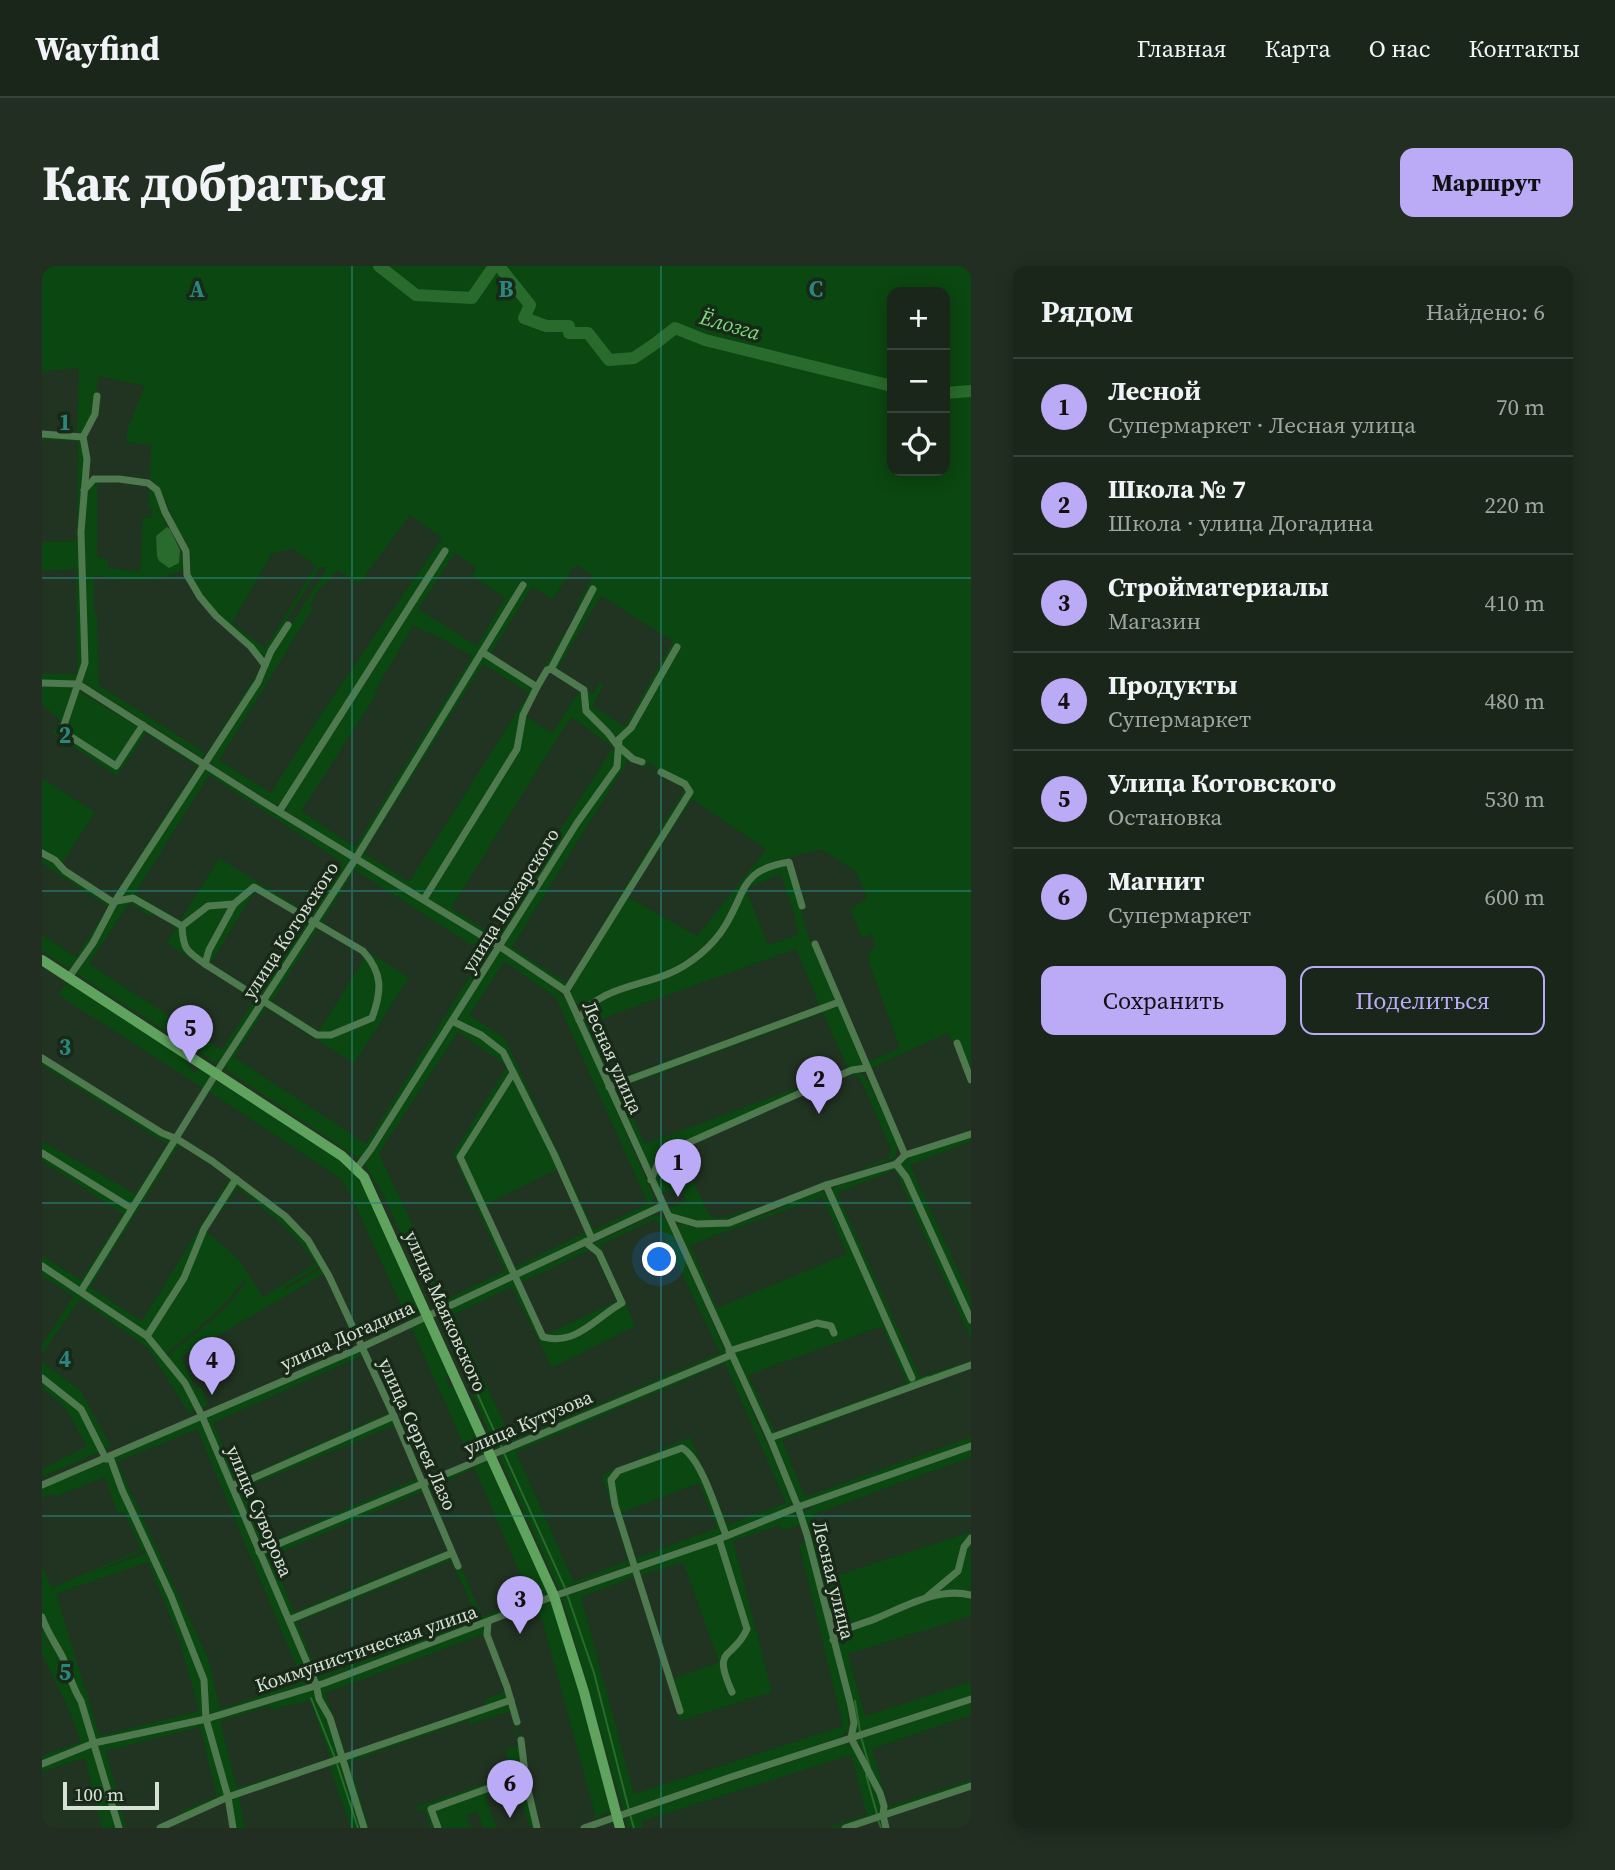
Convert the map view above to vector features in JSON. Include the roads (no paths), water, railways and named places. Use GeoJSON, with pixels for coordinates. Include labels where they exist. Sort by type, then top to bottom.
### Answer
{"type":"FeatureCollection","features":[{"type":"Feature","properties":{"kind":"main road","name":"улица Маяковского"},"geometry":{"type":"LineString","coordinates":[[42,960],[342,1156],[357,1168],[370,1186],[554,1596],[584,1692],[618,1823]]}},
{"type":"Feature","properties":{"kind":"street"},"geometry":{"type":"LineString","coordinates":[[97,396],[95,414],[83,437],[86,445],[81,532],[85,663],[62,731],[116,766],[143,725]]}},
{"type":"Feature","properties":{"kind":"street"},"geometry":{"type":"LineString","coordinates":[[42,434],[83,437]]}},
{"type":"Feature","properties":{"kind":"street"},"geometry":{"type":"LineString","coordinates":[[86,471],[94,480]]}},
{"type":"Feature","properties":{"kind":"street"},"geometry":{"type":"LineString","coordinates":[[84,490],[94,480],[119,479],[148,482],[157,490],[165,512],[186,551],[187,575],[200,597],[216,616],[251,647],[265,665]]}},
{"type":"Feature","properties":{"kind":"street"},"geometry":{"type":"LineString","coordinates":[[280,810],[445,551]]}},
{"type":"Feature","properties":{"kind":"street","name":"улица Котовского"},"geometry":{"type":"LineString","coordinates":[[81,1292],[217,1072],[356,858],[523,585]]}},
{"type":"Feature","properties":{"kind":"street"},"geometry":{"type":"LineString","coordinates":[[424,899],[517,749],[523,715],[593,589]]}},
{"type":"Feature","properties":{"kind":"street"},"geometry":{"type":"LineString","coordinates":[[69,977],[258,682],[288,625]]}},
{"type":"Feature","properties":{"kind":"street","name":"улица Пожарского"},"geometry":{"type":"LineString","coordinates":[[357,1168],[578,823],[617,767],[619,739],[631,728],[677,647]]}},
{"type":"Feature","properties":{"kind":"street"},"geometry":{"type":"LineString","coordinates":[[482,652],[537,687]]}},
{"type":"Feature","properties":{"kind":"street"},"geometry":{"type":"LineString","coordinates":[[551,668],[584,690],[586,711],[617,745],[642,762]]}},
{"type":"Feature","properties":{"kind":"street"},"geometry":{"type":"LineString","coordinates":[[42,683],[78,684]]}},
{"type":"Feature","properties":{"kind":"street","name":"Лесная улица"},"geometry":{"type":"LineString","coordinates":[[78,684],[499,946],[566,991],[770,1438],[798,1507],[851,1706],[851,1738],[880,1793],[886,1828]]}},
{"type":"Feature","properties":{"kind":"street"},"geometry":{"type":"LineString","coordinates":[[566,991],[690,792],[685,784],[661,772]]}},
{"type":"Feature","properties":{"kind":"street"},"geometry":{"type":"LineString","coordinates":[[42,853],[55,860],[65,871],[115,902],[133,898],[182,926]]}},
{"type":"Feature","properties":{"kind":"street"},"geometry":{"type":"LineString","coordinates":[[579,1020],[583,1011],[607,996],[669,974],[711,943],[723,929],[748,880],[768,867],[789,862],[802,906]]}},
{"type":"Feature","properties":{"kind":"street"},"geometry":{"type":"LineString","coordinates":[[182,926],[183,943],[187,951],[205,964],[317,1035],[331,1035],[351,1029],[372,1018],[378,1001],[379,983],[374,963],[363,951],[254,887],[234,904],[209,950],[205,964]]}},
{"type":"Feature","properties":{"kind":"street"},"geometry":{"type":"LineString","coordinates":[[182,926],[208,906],[234,904]]}},
{"type":"Feature","properties":{"kind":"street"},"geometry":{"type":"LineString","coordinates":[[815,944],[905,1155]]}},
{"type":"Feature","properties":{"kind":"street"},"geometry":{"type":"LineString","coordinates":[[610,1087],[839,1002]]}},
{"type":"Feature","properties":{"kind":"street"},"geometry":{"type":"LineString","coordinates":[[574,1007],[583,1011]]}},
{"type":"Feature","properties":{"kind":"street"},"geometry":{"type":"LineString","coordinates":[[452,1021],[481,1035],[503,1052],[554,1154],[589,1240],[599,1253],[622,1303],[607,1311],[581,1332],[562,1339],[543,1337],[460,1157],[513,1073]]}},
{"type":"Feature","properties":{"kind":"street"},"geometry":{"type":"LineString","coordinates":[[957,1043],[971,1080]]}},
{"type":"Feature","properties":{"kind":"street","name":"улица Сергея Лазо"},"geometry":{"type":"LineString","coordinates":[[42,1058],[212,1161],[285,1216],[308,1240],[330,1276],[424,1483],[458,1566]]}},
{"type":"Feature","properties":{"kind":"street"},"geometry":{"type":"LineString","coordinates":[[651,1180],[660,1158],[672,1150],[852,1070],[866,1068]]}},
{"type":"Feature","properties":{"kind":"street"},"geometry":{"type":"LineString","coordinates":[[669,1216],[697,1224],[729,1223],[826,1185],[897,1164],[905,1155],[971,1134]]}},
{"type":"Feature","properties":{"kind":"street"},"geometry":{"type":"LineString","coordinates":[[42,1153],[131,1208]]}},
{"type":"Feature","properties":{"kind":"street"},"geometry":{"type":"LineString","coordinates":[[897,1164],[906,1177],[971,1320]]}},
{"type":"Feature","properties":{"kind":"street"},"geometry":{"type":"LineString","coordinates":[[148,1336],[184,1278],[204,1229],[236,1179]]}},
{"type":"Feature","properties":{"kind":"street"},"geometry":{"type":"LineString","coordinates":[[826,1185],[912,1378]]}},
{"type":"Feature","properties":{"kind":"street","name":"улица Догадина"},"geometry":{"type":"LineString","coordinates":[[42,1485],[362,1346],[662,1206]]}},
{"type":"Feature","properties":{"kind":"street","name":"улица Суворова"},"geometry":{"type":"LineString","coordinates":[[42,1266],[148,1336],[185,1383],[232,1485],[316,1684],[319,1699],[330,1718],[364,1828]]}},
{"type":"Feature","properties":{"kind":"street","name":"улица Кутузова"},"geometry":{"type":"LineString","coordinates":[[260,1552],[730,1353],[817,1323],[831,1326],[834,1333]]}},
{"type":"Feature","properties":{"kind":"street"},"geometry":{"type":"LineString","coordinates":[[770,1438],[971,1365]]}},
{"type":"Feature","properties":{"kind":"street"},"geometry":{"type":"LineString","coordinates":[[42,1378],[81,1409],[108,1458],[171,1596],[204,1680],[206,1719],[228,1797],[233,1828]]}},
{"type":"Feature","properties":{"kind":"street"},"geometry":{"type":"LineString","coordinates":[[232,1485],[250,1480],[394,1416]]}},
{"type":"Feature","properties":{"kind":"street","name":"Коммунистическая улица"},"geometry":{"type":"LineString","coordinates":[[42,1764],[94,1743],[206,1719],[324,1683],[554,1596],[971,1446]]}},
{"type":"Feature","properties":{"kind":"street"},"geometry":{"type":"LineString","coordinates":[[680,1711],[615,1505],[611,1480],[618,1471],[671,1450],[682,1448],[690,1452],[705,1482],[747,1629],[743,1638],[727,1653],[722,1664],[732,1692]]}},
{"type":"Feature","properties":{"kind":"street"},"geometry":{"type":"LineString","coordinates":[[924,1598],[958,1571],[964,1547],[971,1538]]}},
{"type":"Feature","properties":{"kind":"street"},"geometry":{"type":"LineString","coordinates":[[289,1620],[452,1553]]}},
{"type":"Feature","properties":{"kind":"street"},"geometry":{"type":"LineString","coordinates":[[833,1640],[849,1628],[924,1598],[959,1592],[971,1595]]}},
{"type":"Feature","properties":{"kind":"street"},"geometry":{"type":"LineString","coordinates":[[826,1611],[849,1628]]}},
{"type":"Feature","properties":{"kind":"street"},"geometry":{"type":"LineString","coordinates":[[42,1616],[80,1702],[118,1828]]}},
{"type":"Feature","properties":{"kind":"street"},"geometry":{"type":"LineString","coordinates":[[488,1622],[487,1635],[517,1721]]}},
{"type":"Feature","properties":{"kind":"street"},"geometry":{"type":"LineString","coordinates":[[584,1828],[618,1823],[851,1738],[971,1699]]}},
{"type":"Feature","properties":{"kind":"street"},"geometry":{"type":"LineString","coordinates":[[160,1828],[228,1797],[511,1700]]}},
{"type":"Feature","properties":{"kind":"street"},"geometry":{"type":"LineString","coordinates":[[521,1740],[525,1775],[537,1828]]}},
{"type":"Feature","properties":{"kind":"street"},"geometry":{"type":"LineString","coordinates":[[438,1828],[431,1809],[525,1775]]}},
{"type":"Feature","properties":{"kind":"street"},"geometry":{"type":"LineString","coordinates":[[845,1828],[971,1786]]}},
{"type":"Feature","properties":{"kind":"waterway","name":"Ёлозга"},"geometry":{"type":"LineString","coordinates":[[379,266],[416,295],[472,298],[494,266]]}},
{"type":"Feature","properties":{"kind":"waterway","name":"Ёлозга"},"geometry":{"type":"LineString","coordinates":[[499,266],[530,305],[524,318],[546,326],[569,326],[569,333],[588,333],[609,360],[634,358],[675,328],[705,340],[887,385]]}},
{"type":"Feature","properties":{"kind":"waterway","name":"Ёлозга"},"geometry":{"type":"LineString","coordinates":[[950,393],[971,391]]}},
{"type":"Feature","properties":{"kind":"waterway"},"geometry":{"type":"LineString","coordinates":[[910,1384],[928,1377]]}},
{"type":"Feature","properties":{"kind":"waterway"},"geometry":{"type":"LineString","coordinates":[[472,1382],[502,1448]]}},
{"type":"Feature","properties":{"kind":"waterway"},"geometry":{"type":"LineString","coordinates":[[504,1453],[565,1588]]}},
{"type":"Feature","properties":{"kind":"waterway"},"geometry":{"type":"LineString","coordinates":[[567,1594],[594,1673],[629,1810]]}},
{"type":"Feature","properties":{"kind":"waterway"},"geometry":{"type":"LineString","coordinates":[[311,1698],[335,1758]]}},
{"type":"Feature","properties":{"kind":"waterway"},"geometry":{"type":"LineString","coordinates":[[855,1701],[860,1731]]}},
{"type":"Feature","properties":{"kind":"waterway"},"geometry":{"type":"LineString","coordinates":[[861,1737],[870,1768]]}},
{"type":"Feature","properties":{"kind":"waterway"},"geometry":{"type":"LineString","coordinates":[[337,1764],[358,1828]]}},
{"type":"Feature","properties":{"kind":"waterway"},"geometry":{"type":"LineString","coordinates":[[867,1773],[877,1814]]}},
{"type":"Feature","properties":{"kind":"waterway"},"geometry":{"type":"LineString","coordinates":[[630,1815],[634,1828]]}},
{"type":"Feature","properties":{"kind":"waterway"},"geometry":{"type":"LineString","coordinates":[[878,1820],[881,1828]]}},
{"type":"Feature","properties":{"kind":"place","name":"Улица Котовского"},"geometry":{"type":"Point","coordinates":[190,1063]}},
{"type":"Feature","properties":{"kind":"place","name":"Школа № 7"},"geometry":{"type":"Point","coordinates":[819,1114]}},
{"type":"Feature","properties":{"kind":"place","name":"Лесной"},"geometry":{"type":"Point","coordinates":[678,1197]}},
{"type":"Feature","properties":{"kind":"place","name":"Продукты"},"geometry":{"type":"Point","coordinates":[212,1395]}},
{"type":"Feature","properties":{"kind":"place","name":"Стройматериалы"},"geometry":{"type":"Point","coordinates":[520,1634]}},
{"type":"Feature","properties":{"kind":"place","name":"Магнит"},"geometry":{"type":"Point","coordinates":[510,1818]}}]}
